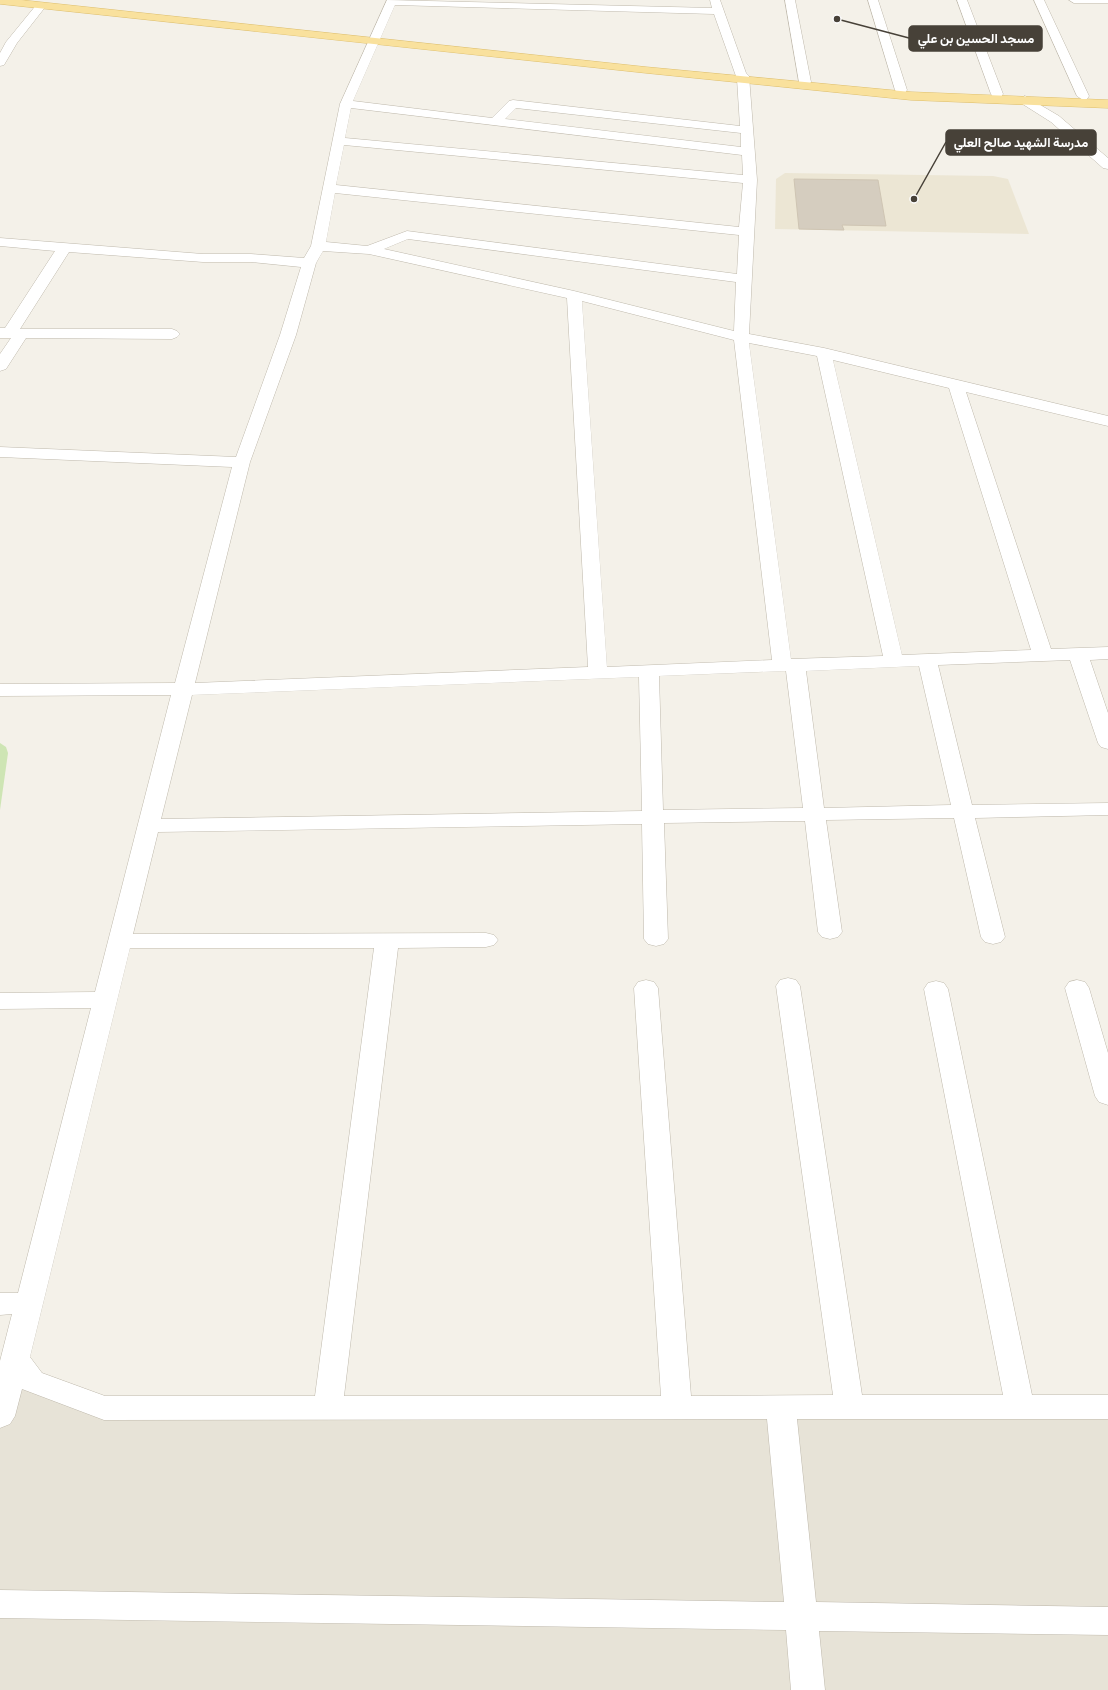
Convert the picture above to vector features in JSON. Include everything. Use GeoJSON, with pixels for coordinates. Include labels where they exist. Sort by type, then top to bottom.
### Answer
{"type":"FeatureCollection","features":[{"type":"Feature","properties":{"kind":"main road"},"geometry":{"type":"LineString","coordinates":[[0,1],[43,3],[911,96],[1108,104]]}},
{"type":"Feature","properties":{"kind":"main road"},"geometry":{"type":"LineString","coordinates":[[742,77],[901,90],[1108,97]]}},
{"type":"Feature","properties":{"kind":"street"},"geometry":{"type":"LineString","coordinates":[[790,0],[806,82]]}},
{"type":"Feature","properties":{"kind":"street"},"geometry":{"type":"LineString","coordinates":[[873,0],[901,90]]}},
{"type":"Feature","properties":{"kind":"street"},"geometry":{"type":"LineString","coordinates":[[962,0],[997,94]]}},
{"type":"Feature","properties":{"kind":"street"},"geometry":{"type":"LineString","coordinates":[[1039,0],[1083,96]]}},
{"type":"Feature","properties":{"kind":"street"},"geometry":{"type":"LineString","coordinates":[[1074,0],[1108,0]]}},
{"type":"Feature","properties":{"kind":"street"},"geometry":{"type":"LineString","coordinates":[[0,1416],[148,826],[242,462],[288,335],[308,263],[318,246],[346,104],[392,1],[716,5],[742,77],[750,180],[743,279],[741,337],[789,666],[815,814],[830,932]]}},
{"type":"Feature","properties":{"kind":"street"},"geometry":{"type":"LineString","coordinates":[[0,63],[12,42],[43,3]]}},
{"type":"Feature","properties":{"kind":"street"},"geometry":{"type":"LineString","coordinates":[[1024,100],[1055,119],[1108,165]]}},
{"type":"Feature","properties":{"kind":"street"},"geometry":{"type":"LineString","coordinates":[[346,104],[748,152]]}},
{"type":"Feature","properties":{"kind":"street"},"geometry":{"type":"LineString","coordinates":[[495,122],[513,104],[746,130]]}},
{"type":"Feature","properties":{"kind":"street"},"geometry":{"type":"LineString","coordinates":[[338,141],[750,180]]}},
{"type":"Feature","properties":{"kind":"street"},"geometry":{"type":"LineString","coordinates":[[1085,145],[1100,145]]}},
{"type":"Feature","properties":{"kind":"street"},"geometry":{"type":"LineString","coordinates":[[329,188],[746,232]]}},
{"type":"Feature","properties":{"kind":"street"},"geometry":{"type":"LineString","coordinates":[[370,250],[407,235],[743,279]]}},
{"type":"Feature","properties":{"kind":"street"},"geometry":{"type":"LineString","coordinates":[[0,242],[203,258],[251,258],[308,263]]}},
{"type":"Feature","properties":{"kind":"street"},"geometry":{"type":"LineString","coordinates":[[318,246],[370,250],[574,295],[741,337],[824,352],[1106,421],[1108,436]]}},
{"type":"Feature","properties":{"kind":"street"},"geometry":{"type":"LineString","coordinates":[[0,366],[10,333],[61,252],[66,247]]}},
{"type":"Feature","properties":{"kind":"street"},"geometry":{"type":"LineString","coordinates":[[574,295],[598,673]]}},
{"type":"Feature","properties":{"kind":"street"},"geometry":{"type":"LineString","coordinates":[[10,333],[172,334]]}},
{"type":"Feature","properties":{"kind":"street"},"geometry":{"type":"LineString","coordinates":[[824,352],[894,662]]}},
{"type":"Feature","properties":{"kind":"street"},"geometry":{"type":"LineString","coordinates":[[956,384],[1043,656]]}},
{"type":"Feature","properties":{"kind":"street"},"geometry":{"type":"LineString","coordinates":[[0,452],[242,462]]}},
{"type":"Feature","properties":{"kind":"street"},"geometry":{"type":"LineString","coordinates":[[0,690],[183,689],[1108,653]]}},
{"type":"Feature","properties":{"kind":"street"},"geometry":{"type":"LineString","coordinates":[[1078,654],[1108,743]]}},
{"type":"Feature","properties":{"kind":"street"},"geometry":{"type":"LineString","coordinates":[[928,660],[993,937]]}},
{"type":"Feature","properties":{"kind":"street"},"geometry":{"type":"LineString","coordinates":[[648,671],[656,939]]}},
{"type":"Feature","properties":{"kind":"street"},"geometry":{"type":"LineString","coordinates":[[148,826],[1108,809]]}},
{"type":"Feature","properties":{"kind":"street"},"geometry":{"type":"LineString","coordinates":[[120,941],[387,939],[486,940]]}},
{"type":"Feature","properties":{"kind":"street"},"geometry":{"type":"LineString","coordinates":[[328,1408],[387,939]]}},
{"type":"Feature","properties":{"kind":"street"},"geometry":{"type":"LineString","coordinates":[[788,986],[850,1407]]}},
{"type":"Feature","properties":{"kind":"street"},"geometry":{"type":"LineString","coordinates":[[646,988],[677,1407]]}},
{"type":"Feature","properties":{"kind":"street"},"geometry":{"type":"LineString","coordinates":[[1077,988],[1108,1096]]}},
{"type":"Feature","properties":{"kind":"street"},"geometry":{"type":"LineString","coordinates":[[936,989],[1020,1407]]}},
{"type":"Feature","properties":{"kind":"street"},"geometry":{"type":"LineString","coordinates":[[0,1001],[104,1000]]}},
{"type":"Feature","properties":{"kind":"street"},"geometry":{"type":"LineString","coordinates":[[0,1304],[28,1303]]}},
{"type":"Feature","properties":{"kind":"street"},"geometry":{"type":"LineString","coordinates":[[15,1359],[32,1381],[104,1408],[1108,1407]]}},
{"type":"Feature","properties":{"kind":"street"},"geometry":{"type":"LineString","coordinates":[[782,1407],[808,1690]]}},
{"type":"Feature","properties":{"kind":"street"},"geometry":{"type":"LineString","coordinates":[[0,1604],[1108,1621]]}},
{"type":"Feature","properties":{"kind":"shaded area"},"geometry":{"type":"Polygon","coordinates":[[[785,173],[993,176],[1008,179],[1029,234],[775,229],[776,179],[785,173]]]}},
{"type":"Feature","properties":{"kind":"shaded area"},"geometry":{"type":"Polygon","coordinates":[[[15,1359],[104,1408],[1108,1407],[1108,1690],[0,1690],[0,1416],[15,1359]]]}},
{"type":"Feature","properties":{"kind":"green space"},"geometry":{"type":"Polygon","coordinates":[[[0,743],[6,747],[8,753],[0,810],[0,743]]]}},
{"type":"Feature","properties":{"kind":"building"},"geometry":{"type":"Polygon","coordinates":[[[794,179],[878,180],[886,226],[842,225],[844,230],[799,229],[794,179]]]}},
{"type":"Feature","properties":{"kind":"place","name":"مسجد الحسين بن علي"},"geometry":{"type":"Point","coordinates":[837,19]}},
{"type":"Feature","properties":{"kind":"place","name":"مدرسة الشهيد صالح العلي"},"geometry":{"type":"Point","coordinates":[914,199]}}]}
